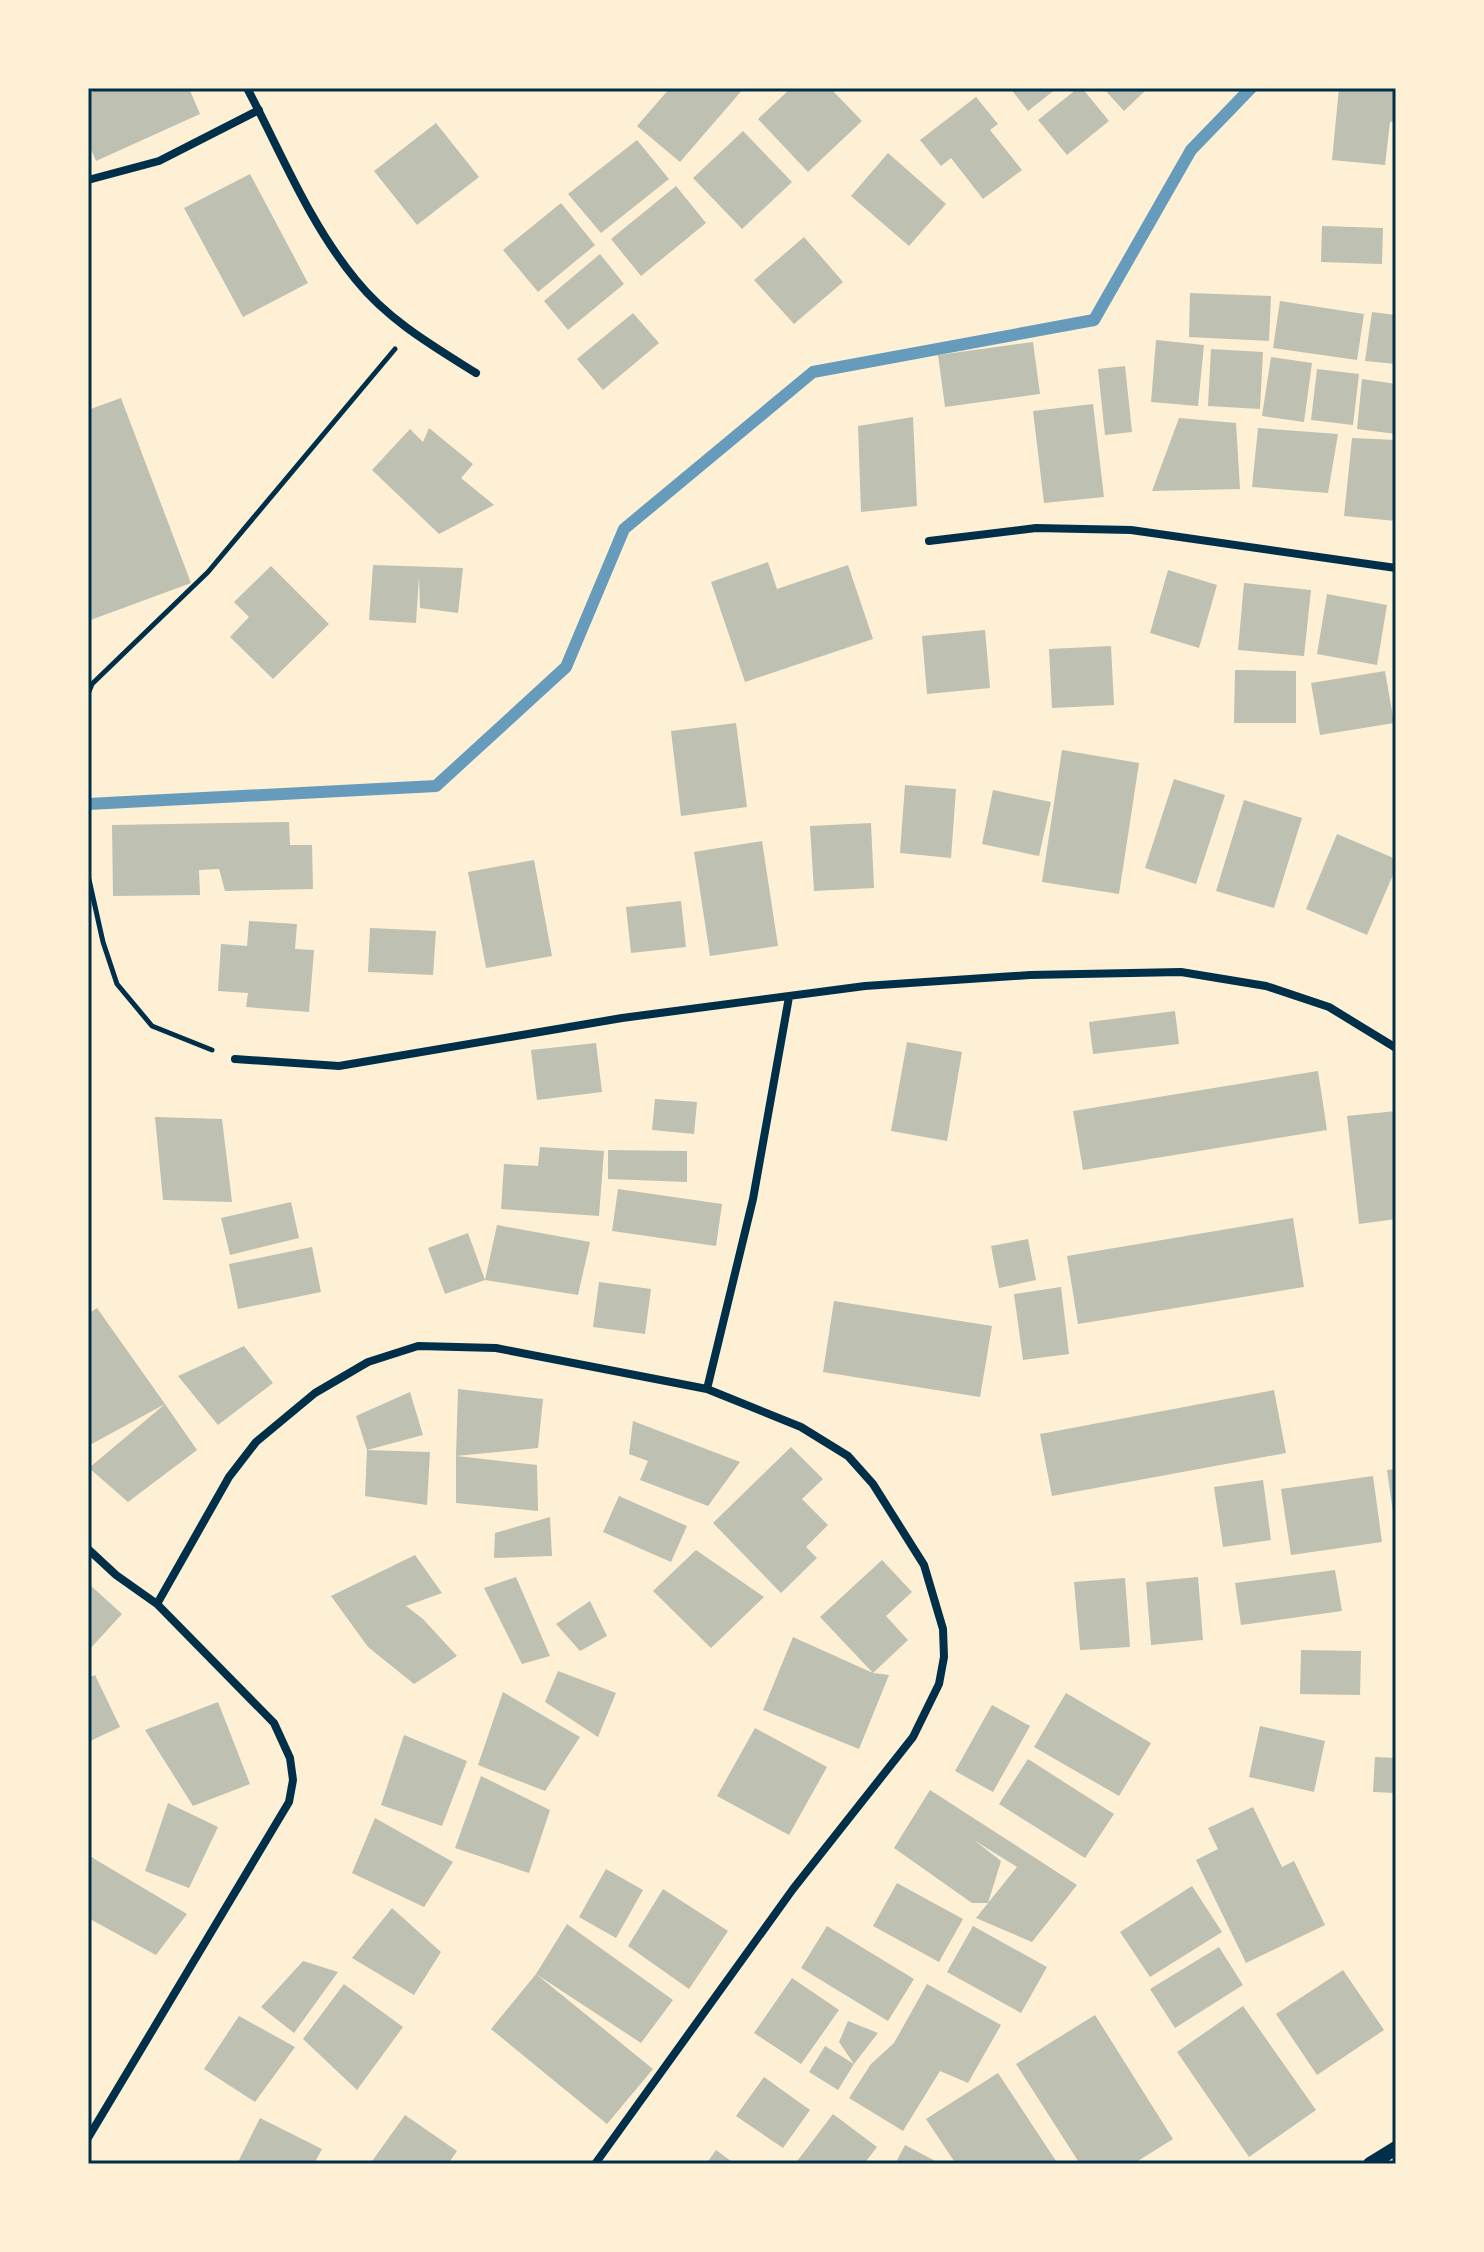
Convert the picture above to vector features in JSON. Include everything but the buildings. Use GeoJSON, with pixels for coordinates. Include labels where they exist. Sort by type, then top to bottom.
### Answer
{"type":"FeatureCollection","features":[{"type":"Feature","properties":{"kind":"street"},"geometry":{"type":"LineString","coordinates":[[247,88],[314,220],[356,280],[410,332],[476,373]]}},
{"type":"Feature","properties":{"kind":"street"},"geometry":{"type":"LineString","coordinates":[[88,180],[159,161],[259,110]]}},
{"type":"Feature","properties":{"kind":"street"},"geometry":{"type":"LineString","coordinates":[[929,541],[1036,528],[1131,530],[1396,568]]}},
{"type":"Feature","properties":{"kind":"street"},"geometry":{"type":"LineString","coordinates":[[235,1059],[339,1066],[622,1018],[865,986],[1000,977],[1181,972],[1266,986],[1329,1007],[1396,1048]]}},
{"type":"Feature","properties":{"kind":"street"},"geometry":{"type":"LineString","coordinates":[[707,1389],[753,1199],[789,997]]}},
{"type":"Feature","properties":{"kind":"street"},"geometry":{"type":"LineString","coordinates":[[157,1604],[229,1477],[256,1442],[315,1393],[368,1362],[418,1346],[496,1348],[707,1389],[801,1427],[848,1456],[873,1484],[924,1565],[943,1629],[944,1657],[939,1684],[913,1737],[784,1900],[595,2164]]}},
{"type":"Feature","properties":{"kind":"street"},"geometry":{"type":"LineString","coordinates":[[88,1549],[116,1575],[157,1604],[274,1723],[290,1758],[293,1780],[289,1802],[88,2138]]}},
{"type":"Feature","properties":{"kind":"street"},"geometry":{"type":"LineString","coordinates":[[1370,2164],[1396,2148]]}},
{"type":"Feature","properties":{"kind":"path"},"geometry":{"type":"LineString","coordinates":[[88,694],[92,684],[208,572],[410,332]]}},
{"type":"Feature","properties":{"kind":"path"},"geometry":{"type":"LineString","coordinates":[[88,875],[103,942],[117,984],[152,1026],[235,1059]]}},
{"type":"Feature","properties":{"kind":"waterway"},"geometry":{"type":"LineString","coordinates":[[88,804],[436,786],[566,667],[624,529],[813,372],[1094,320],[1191,150],[1251,88]]}}]}
